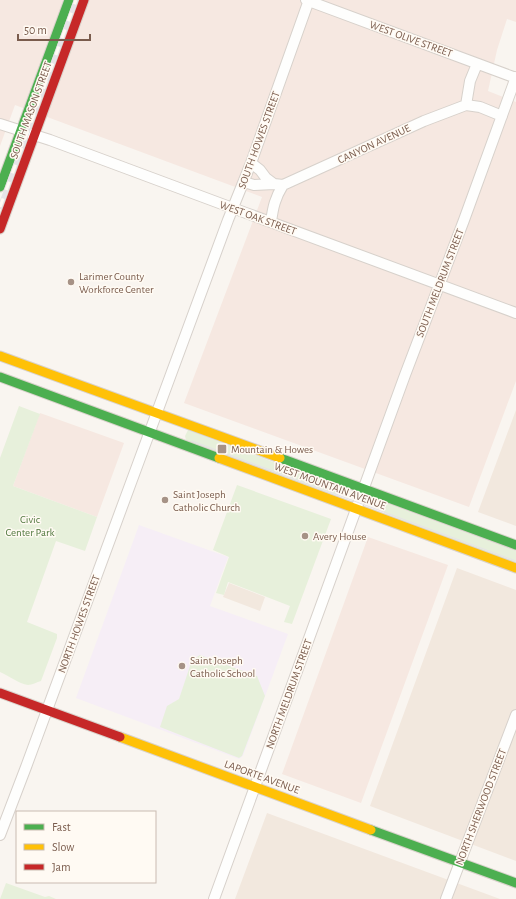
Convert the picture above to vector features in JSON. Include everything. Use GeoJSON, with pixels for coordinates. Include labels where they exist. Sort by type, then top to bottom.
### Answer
{"type":"FeatureCollection","features":[{"type":"Feature","properties":{"kind":"street","name":"SOUTH MASON STREET"},"geometry":{"type":"LineString","coordinates":[[0,187],[69,0]]}},
{"type":"Feature","properties":{"kind":"street","name":"SOUTH MASON STREET"},"geometry":{"type":"LineString","coordinates":[[0,229],[84,0]]}},
{"type":"Feature","properties":{"kind":"street","name":"WEST OLIVE STREET"},"geometry":{"type":"LineString","coordinates":[[308,0],[516,78]]}},
{"type":"Feature","properties":{"kind":"street","name":"SOUTH HOWES STREET"},"geometry":{"type":"LineString","coordinates":[[157,413],[251,164],[308,0]]}},
{"type":"Feature","properties":{"kind":"street"},"geometry":{"type":"LineString","coordinates":[[477,64],[470,81],[466,105],[480,108],[502,116]]}},
{"type":"Feature","properties":{"kind":"street","name":"SOUTH MELDRUM STREET"},"geometry":{"type":"LineString","coordinates":[[364,489],[516,78]]}},
{"type":"Feature","properties":{"kind":"street","name":"CANYON AVENUE"},"geometry":{"type":"LineString","coordinates":[[244,182],[254,185],[278,184],[424,121],[466,105]]}},
{"type":"Feature","properties":{"kind":"street","name":"WEST OAK STREET"},"geometry":{"type":"LineString","coordinates":[[0,124],[96,157],[516,313]]}},
{"type":"Feature","properties":{"kind":"street"},"geometry":{"type":"LineString","coordinates":[[251,164],[260,170],[266,178],[278,184],[278,192],[273,206],[271,222]]}},
{"type":"Feature","properties":{"kind":"street","name":"WEST MOUNTAIN AVENUE"},"geometry":{"type":"LineString","coordinates":[[0,356],[516,545]]}},
{"type":"Feature","properties":{"kind":"street","name":"WEST MOUNTAIN AVENUE"},"geometry":{"type":"LineString","coordinates":[[0,377],[516,568]]}},
{"type":"Feature","properties":{"kind":"street","name":"NORTH HOWES STREET"},"geometry":{"type":"LineString","coordinates":[[0,835],[157,413]]}},
{"type":"Feature","properties":{"kind":"street","name":"NORTH MELDRUM STREET"},"geometry":{"type":"LineString","coordinates":[[214,899],[254,786],[364,489]]}},
{"type":"Feature","properties":{"kind":"street","name":"LAPORTE AVENUE"},"geometry":{"type":"LineString","coordinates":[[0,693],[516,883]]}},
{"type":"Feature","properties":{"kind":"street","name":"NORTH SHERWOOD STREET"},"geometry":{"type":"LineString","coordinates":[[446,899],[516,715]]}},
{"type":"Feature","properties":{"kind":"shaded area"},"geometry":{"type":"Polygon","coordinates":[[[0,0],[516,0],[516,22],[507,19],[497,50],[488,91],[516,102],[516,381],[469,507],[184,403],[262,197],[15,105],[0,146],[0,0]]]}},
{"type":"Feature","properties":{"kind":"shaded area"},"geometry":{"type":"Polygon","coordinates":[[[516,410],[516,526],[478,512],[516,410]]]}},
{"type":"Feature","properties":{"kind":"shaded area"},"geometry":{"type":"Polygon","coordinates":[[[40,413],[124,443],[97,517],[13,486],[40,413]]]}},
{"type":"Feature","properties":{"kind":"shaded area","name":"Saint Joseph Catholic School"},"geometry":{"type":"Polygon","coordinates":[[[139,525],[228,557],[210,606],[288,634],[243,756],[239,759],[76,698],[139,525]]]}},
{"type":"Feature","properties":{"kind":"shaded area"},"geometry":{"type":"Polygon","coordinates":[[[368,537],[448,565],[361,803],[282,774],[368,537]]]}},
{"type":"Feature","properties":{"kind":"shaded area"},"geometry":{"type":"Polygon","coordinates":[[[457,568],[516,590],[516,861],[370,806],[457,568]]]}},
{"type":"Feature","properties":{"kind":"shaded area"},"geometry":{"type":"Polygon","coordinates":[[[229,583],[265,597],[260,611],[223,597],[229,583]]]}},
{"type":"Feature","properties":{"kind":"shaded area"},"geometry":{"type":"Polygon","coordinates":[[[267,813],[500,899],[235,899],[267,813]]]}},
{"type":"Feature","properties":{"kind":"green space","name":"Civic Center Park"},"geometry":{"type":"Polygon","coordinates":[[[19,406],[40,414],[13,486],[97,517],[85,551],[56,541],[27,622],[57,634],[57,638],[41,681],[31,685],[21,683],[0,672],[0,458],[19,406]]]}},
{"type":"Feature","properties":{"kind":"green space"},"geometry":{"type":"Polygon","coordinates":[[[188,430],[340,487],[341,491],[338,496],[186,440],[185,436],[188,430]]]}},
{"type":"Feature","properties":{"kind":"green space"},"geometry":{"type":"Polygon","coordinates":[[[237,485],[331,519],[292,624],[284,622],[290,606],[228,582],[224,595],[216,593],[229,557],[213,550],[237,485]]]}},
{"type":"Feature","properties":{"kind":"green space"},"geometry":{"type":"Polygon","coordinates":[[[386,503],[516,551],[516,563],[384,513],[383,509],[386,503]]]}},
{"type":"Feature","properties":{"kind":"green space"},"geometry":{"type":"Polygon","coordinates":[[[200,655],[257,676],[265,696],[242,756],[239,758],[160,727],[167,706],[179,699],[192,660],[200,655]]]}},
{"type":"Feature","properties":{"kind":"green space"},"geometry":{"type":"Polygon","coordinates":[[[6,883],[45,897],[49,896],[56,899],[0,899],[6,883]]]}},
{"type":"Feature","properties":{"kind":"tram line"},"geometry":{"type":"LineString","coordinates":[[192,441],[516,561]]}},
{"type":"Feature","properties":{"kind":"railway"},"geometry":{"type":"LineString","coordinates":[[0,207],[76,0]]}},
{"type":"Feature","properties":{"kind":"traffic: fast"},"geometry":{"type":"LineString","coordinates":[[0,187],[69,0]]}},
{"type":"Feature","properties":{"kind":"traffic: fast"},"geometry":{"type":"LineString","coordinates":[[0,377],[219,458]]}},
{"type":"Feature","properties":{"kind":"traffic: fast"},"geometry":{"type":"LineString","coordinates":[[280,458],[516,545]]}},
{"type":"Feature","properties":{"kind":"traffic: fast"},"geometry":{"type":"LineString","coordinates":[[371,830],[516,883]]}},
{"type":"Feature","properties":{"kind":"traffic: slow"},"geometry":{"type":"LineString","coordinates":[[0,356],[280,458]]}},
{"type":"Feature","properties":{"kind":"traffic: slow"},"geometry":{"type":"LineString","coordinates":[[219,458],[516,568]]}},
{"type":"Feature","properties":{"kind":"traffic: slow"},"geometry":{"type":"LineString","coordinates":[[120,737],[371,830]]}},
{"type":"Feature","properties":{"kind":"traffic: jam"},"geometry":{"type":"LineString","coordinates":[[0,229],[84,0]]}},
{"type":"Feature","properties":{"kind":"traffic: jam"},"geometry":{"type":"LineString","coordinates":[[0,693],[120,737]]}},
{"type":"Feature","properties":{"kind":"place","name":"Larimer County Workforce Center"},"geometry":{"type":"Point","coordinates":[71,282]}},
{"type":"Feature","properties":{"kind":"place","name":"Mountain & Howes"},"geometry":{"type":"Point","coordinates":[222,449]}},
{"type":"Feature","properties":{"kind":"place","name":"Saint Joseph Catholic Church"},"geometry":{"type":"Point","coordinates":[165,500]}},
{"type":"Feature","properties":{"kind":"place","name":"Avery House"},"geometry":{"type":"Point","coordinates":[305,536]}},
{"type":"Feature","properties":{"kind":"place","name":"Saint Joseph Catholic School"},"geometry":{"type":"Point","coordinates":[182,666]}}]}
